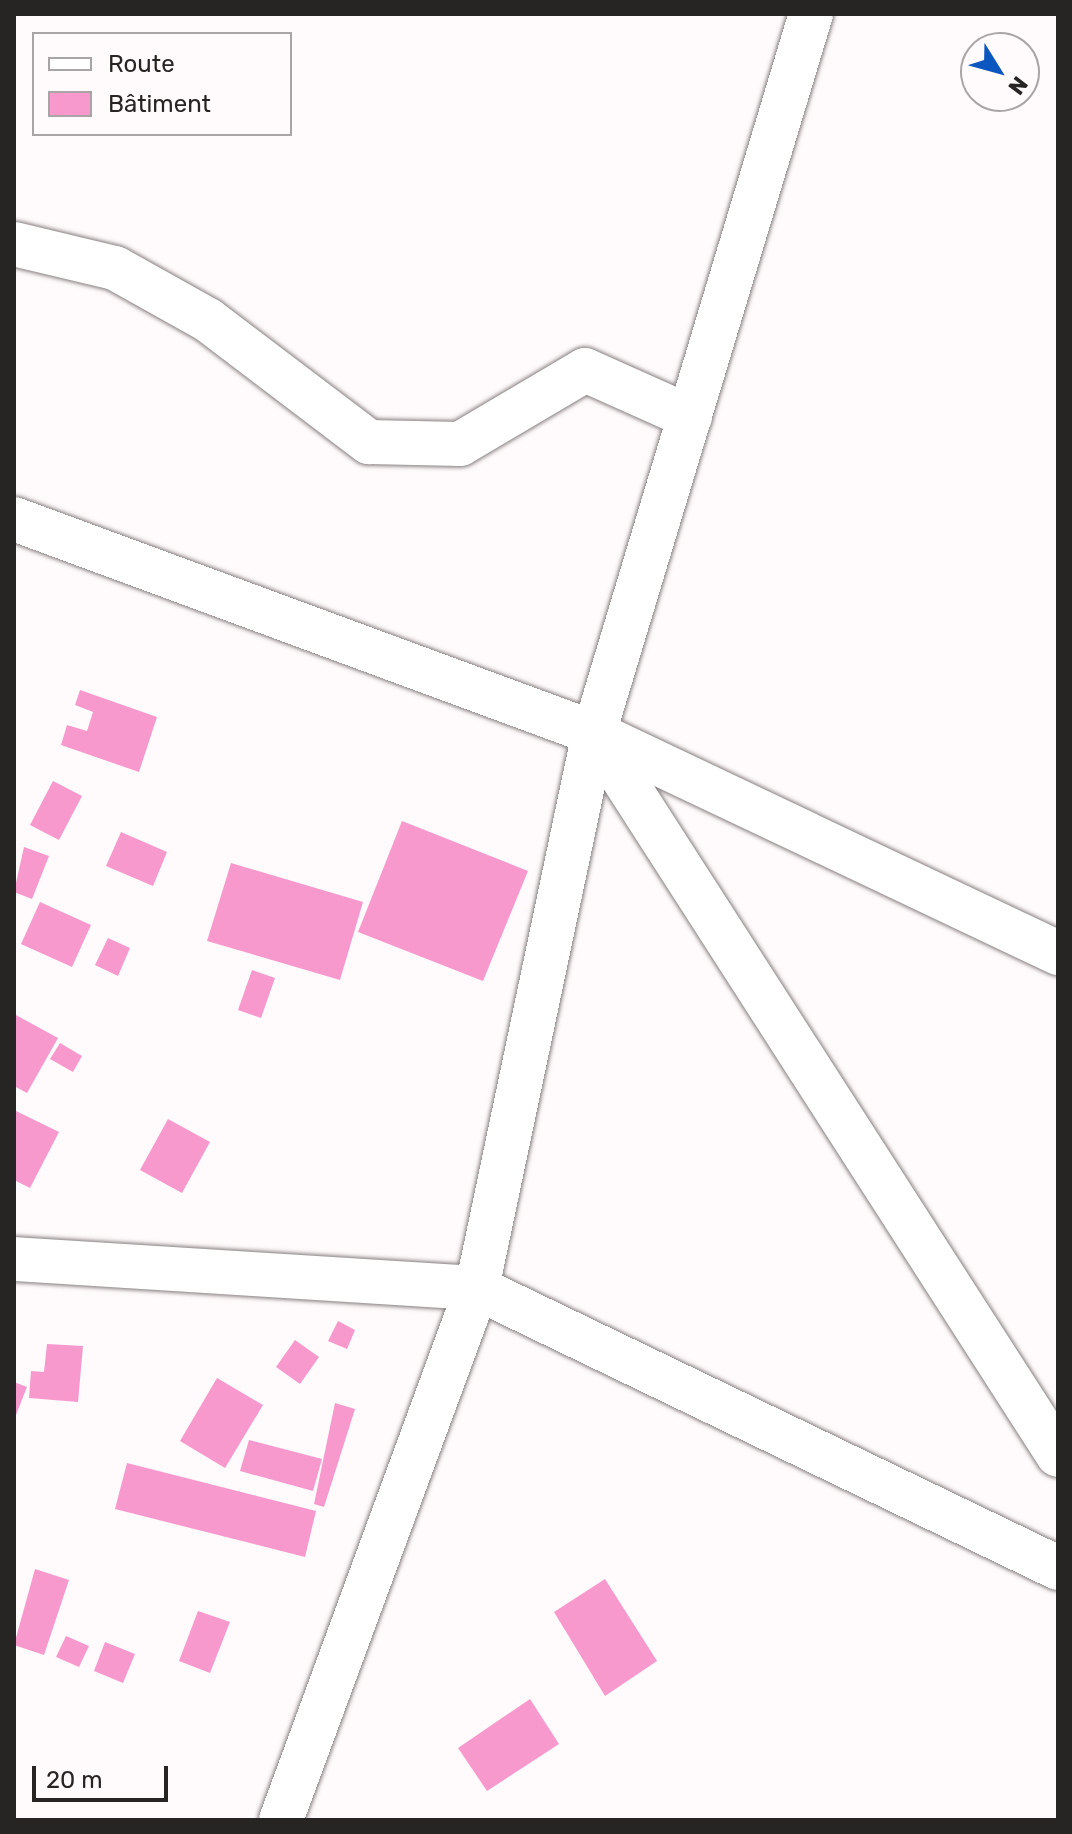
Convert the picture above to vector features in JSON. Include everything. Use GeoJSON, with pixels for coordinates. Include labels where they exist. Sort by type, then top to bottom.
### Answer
{"type":"FeatureCollection","features":[{"type":"Feature","properties":{"kind":"street"},"geometry":{"type":"LineString","coordinates":[[281,1820],[477,1288],[594,733],[811,14]]}},
{"type":"Feature","properties":{"kind":"street"},"geometry":{"type":"LineString","coordinates":[[14,244],[115,268],[208,320],[369,442],[460,444],[585,370],[690,417]]}},
{"type":"Feature","properties":{"kind":"street"},"geometry":{"type":"LineString","coordinates":[[14,519],[594,733],[1058,953]]}},
{"type":"Feature","properties":{"kind":"street"},"geometry":{"type":"LineString","coordinates":[[594,733],[1058,1455]]}},
{"type":"Feature","properties":{"kind":"street"},"geometry":{"type":"LineString","coordinates":[[14,1259],[477,1288],[1058,1568]]}},
{"type":"Feature","properties":{"kind":"building"},"geometry":{"type":"Polygon","coordinates":[[[80,690],[157,717],[139,772],[61,745],[67,725],[87,731],[93,712],[75,705],[80,690]]]}},
{"type":"Feature","properties":{"kind":"building"},"geometry":{"type":"Polygon","coordinates":[[[53,781],[82,796],[59,840],[30,825],[53,781]]]}},
{"type":"Feature","properties":{"kind":"building"},"geometry":{"type":"Polygon","coordinates":[[[402,821],[528,871],[483,981],[358,932],[402,821]]]}},
{"type":"Feature","properties":{"kind":"building"},"geometry":{"type":"Polygon","coordinates":[[[121,832],[167,852],[153,886],[106,866],[121,832]]]}},
{"type":"Feature","properties":{"kind":"building"},"geometry":{"type":"Polygon","coordinates":[[[24,847],[49,856],[32,899],[14,892],[24,847]]]}},
{"type":"Feature","properties":{"kind":"building"},"geometry":{"type":"Polygon","coordinates":[[[231,863],[363,902],[340,980],[207,941],[231,863]]]}},
{"type":"Feature","properties":{"kind":"building"},"geometry":{"type":"Polygon","coordinates":[[[40,902],[91,925],[72,967],[21,944],[40,902]]]}},
{"type":"Feature","properties":{"kind":"building"},"geometry":{"type":"Polygon","coordinates":[[[108,938],[130,948],[118,976],[95,965],[108,938]]]}},
{"type":"Feature","properties":{"kind":"building"},"geometry":{"type":"Polygon","coordinates":[[[252,970],[275,978],[261,1018],[238,1010],[252,970]]]}},
{"type":"Feature","properties":{"kind":"building"},"geometry":{"type":"Polygon","coordinates":[[[14,1014],[58,1038],[27,1093],[14,1086],[14,1014]]]}},
{"type":"Feature","properties":{"kind":"building"},"geometry":{"type":"Polygon","coordinates":[[[60,1043],[82,1056],[73,1072],[50,1059],[60,1043]]]}},
{"type":"Feature","properties":{"kind":"building"},"geometry":{"type":"Polygon","coordinates":[[[14,1110],[59,1132],[30,1188],[14,1180],[14,1110]]]}},
{"type":"Feature","properties":{"kind":"building"},"geometry":{"type":"Polygon","coordinates":[[[168,1119],[210,1142],[182,1193],[140,1170],[168,1119]]]}},
{"type":"Feature","properties":{"kind":"building"},"geometry":{"type":"Polygon","coordinates":[[[338,1321],[355,1330],[347,1349],[328,1341],[338,1321]]]}},
{"type":"Feature","properties":{"kind":"building"},"geometry":{"type":"Polygon","coordinates":[[[295,1340],[319,1357],[300,1384],[276,1367],[295,1340]]]}},
{"type":"Feature","properties":{"kind":"building"},"geometry":{"type":"Polygon","coordinates":[[[47,1344],[83,1346],[78,1402],[29,1398],[31,1371],[44,1372],[47,1344]]]}},
{"type":"Feature","properties":{"kind":"building"},"geometry":{"type":"Polygon","coordinates":[[[217,1378],[263,1405],[225,1468],[180,1441],[217,1378]]]}},
{"type":"Feature","properties":{"kind":"building"},"geometry":{"type":"Polygon","coordinates":[[[14,1382],[27,1387],[14,1420],[14,1382]]]}},
{"type":"Feature","properties":{"kind":"building"},"geometry":{"type":"Polygon","coordinates":[[[335,1403],[355,1409],[324,1507],[314,1504],[335,1403]]]}},
{"type":"Feature","properties":{"kind":"building"},"geometry":{"type":"Polygon","coordinates":[[[249,1440],[322,1459],[313,1491],[240,1471],[249,1440]]]}},
{"type":"Feature","properties":{"kind":"building"},"geometry":{"type":"Polygon","coordinates":[[[127,1463],[316,1511],[305,1557],[115,1509],[127,1463]]]}},
{"type":"Feature","properties":{"kind":"building"},"geometry":{"type":"Polygon","coordinates":[[[35,1569],[69,1580],[44,1655],[14,1645],[35,1569]]]}},
{"type":"Feature","properties":{"kind":"building"},"geometry":{"type":"Polygon","coordinates":[[[605,1579],[657,1661],[605,1696],[554,1612],[605,1579]]]}},
{"type":"Feature","properties":{"kind":"building"},"geometry":{"type":"Polygon","coordinates":[[[198,1611],[230,1622],[210,1673],[179,1661],[198,1611]]]}},
{"type":"Feature","properties":{"kind":"building"},"geometry":{"type":"Polygon","coordinates":[[[66,1636],[89,1646],[79,1667],[56,1657],[66,1636]]]}},
{"type":"Feature","properties":{"kind":"building"},"geometry":{"type":"Polygon","coordinates":[[[105,1642],[135,1654],[123,1683],[94,1671],[105,1642]]]}},
{"type":"Feature","properties":{"kind":"building"},"geometry":{"type":"Polygon","coordinates":[[[530,1699],[559,1744],[487,1791],[458,1748],[530,1699]]]}}]}
